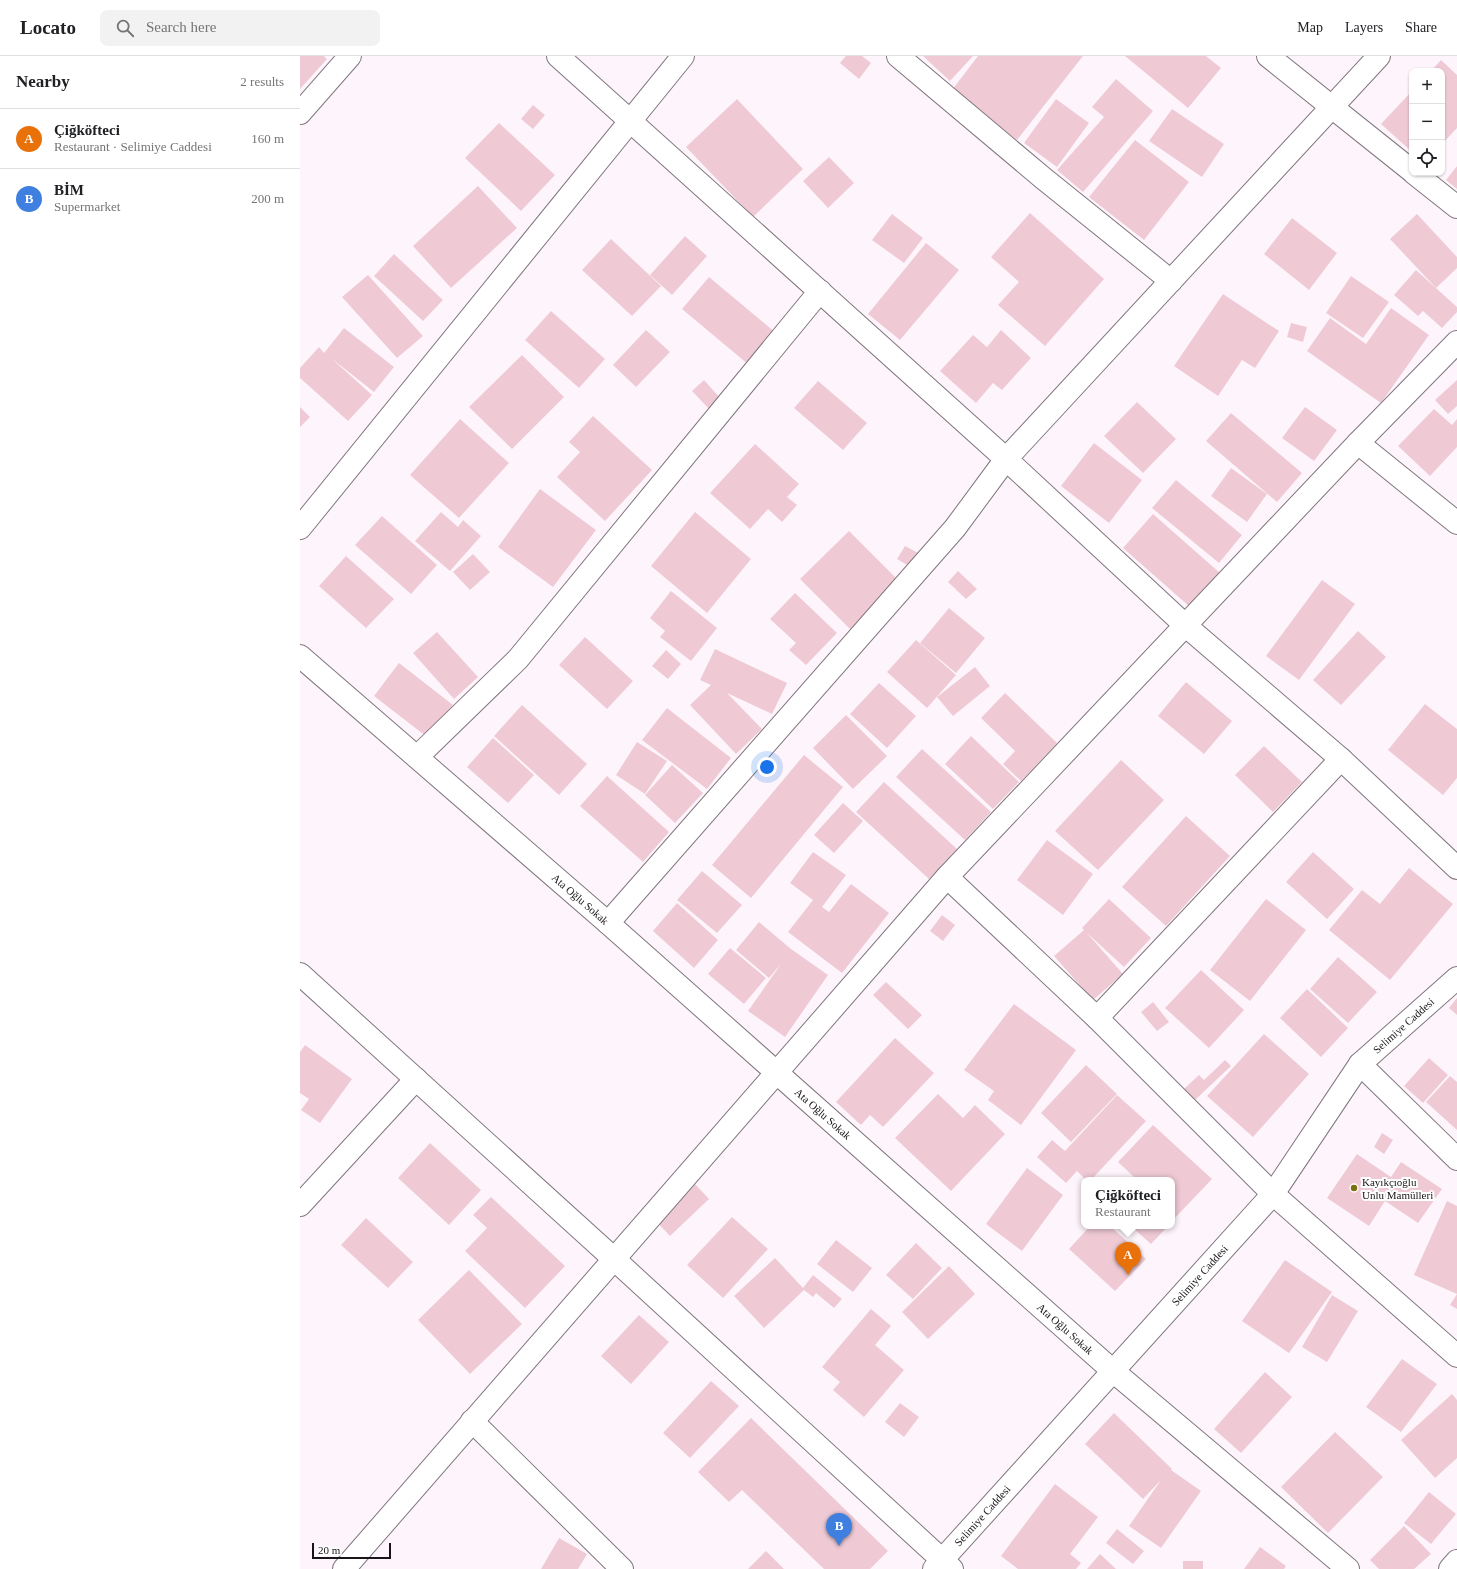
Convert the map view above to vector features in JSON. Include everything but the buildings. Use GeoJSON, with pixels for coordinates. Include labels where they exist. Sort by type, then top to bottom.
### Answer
{"type":"FeatureCollection","features":[{"type":"Feature","properties":{"kind":"street"},"geometry":{"type":"LineString","coordinates":[[300,113],[350,56]]}},
{"type":"Feature","properties":{"kind":"street"},"geometry":{"type":"LineString","coordinates":[[558,56],[1006,459],[1186,626],[1341,759],[1457,868]]}},
{"type":"Feature","properties":{"kind":"street"},"geometry":{"type":"LineString","coordinates":[[300,528],[683,56]]}},
{"type":"Feature","properties":{"kind":"street"},"geometry":{"type":"LineString","coordinates":[[898,56],[1043,178],[1171,280]]}},
{"type":"Feature","properties":{"kind":"street"},"geometry":{"type":"LineString","coordinates":[[1268,56],[1409,169]]}},
{"type":"Feature","properties":{"kind":"street"},"geometry":{"type":"LineString","coordinates":[[608,923],[955,528],[1006,459],[1379,56]]}},
{"type":"Feature","properties":{"kind":"street"},"geometry":{"type":"LineString","coordinates":[[1418,176],[1457,207]]}},
{"type":"Feature","properties":{"kind":"street"},"geometry":{"type":"LineString","coordinates":[[417,757],[518,659],[820,291]]}},
{"type":"Feature","properties":{"kind":"street"},"geometry":{"type":"LineString","coordinates":[[344,1569],[946,877],[1186,626],[1358,443],[1457,342]]}},
{"type":"Feature","properties":{"kind":"street"},"geometry":{"type":"LineString","coordinates":[[1358,443],[1457,523]]}},
{"type":"Feature","properties":{"kind":"street","name":"Ata Oğlu Sokak"},"geometry":{"type":"LineString","coordinates":[[300,656],[608,923],[1113,1371],[1348,1569]]}},
{"type":"Feature","properties":{"kind":"street"},"geometry":{"type":"LineString","coordinates":[[1097,1018],[1341,759]]}},
{"type":"Feature","properties":{"kind":"street"},"geometry":{"type":"LineString","coordinates":[[946,877],[1097,1018],[1273,1194],[1457,1356]]}},
{"type":"Feature","properties":{"kind":"street"},"geometry":{"type":"LineString","coordinates":[[300,974],[614,1259],[943,1566]]}},
{"type":"Feature","properties":{"kind":"street","name":"Selimiye Caddesi"},"geometry":{"type":"LineString","coordinates":[[943,1566],[1113,1371],[1273,1194],[1360,1064],[1457,978]]}},
{"type":"Feature","properties":{"kind":"street"},"geometry":{"type":"LineString","coordinates":[[1360,1064],[1457,1159]]}},
{"type":"Feature","properties":{"kind":"street"},"geometry":{"type":"LineString","coordinates":[[300,1205],[416,1079]]}},
{"type":"Feature","properties":{"kind":"street"},"geometry":{"type":"LineString","coordinates":[[472,1421],[622,1569]]}},
{"type":"Feature","properties":{"kind":"street"},"geometry":{"type":"LineString","coordinates":[[1450,1569],[1457,1560]]}},
{"type":"Feature","properties":{"kind":"place","name":"Kayıkçıoğlu Unlu Mamülleri"},"geometry":{"type":"Point","coordinates":[1354,1188]}},
{"type":"Feature","properties":{"kind":"place","name":"Çiğköfteci"},"geometry":{"type":"Point","coordinates":[1128,1275]}},
{"type":"Feature","properties":{"kind":"place","name":"BİM"},"geometry":{"type":"Point","coordinates":[839,1546]}}]}
